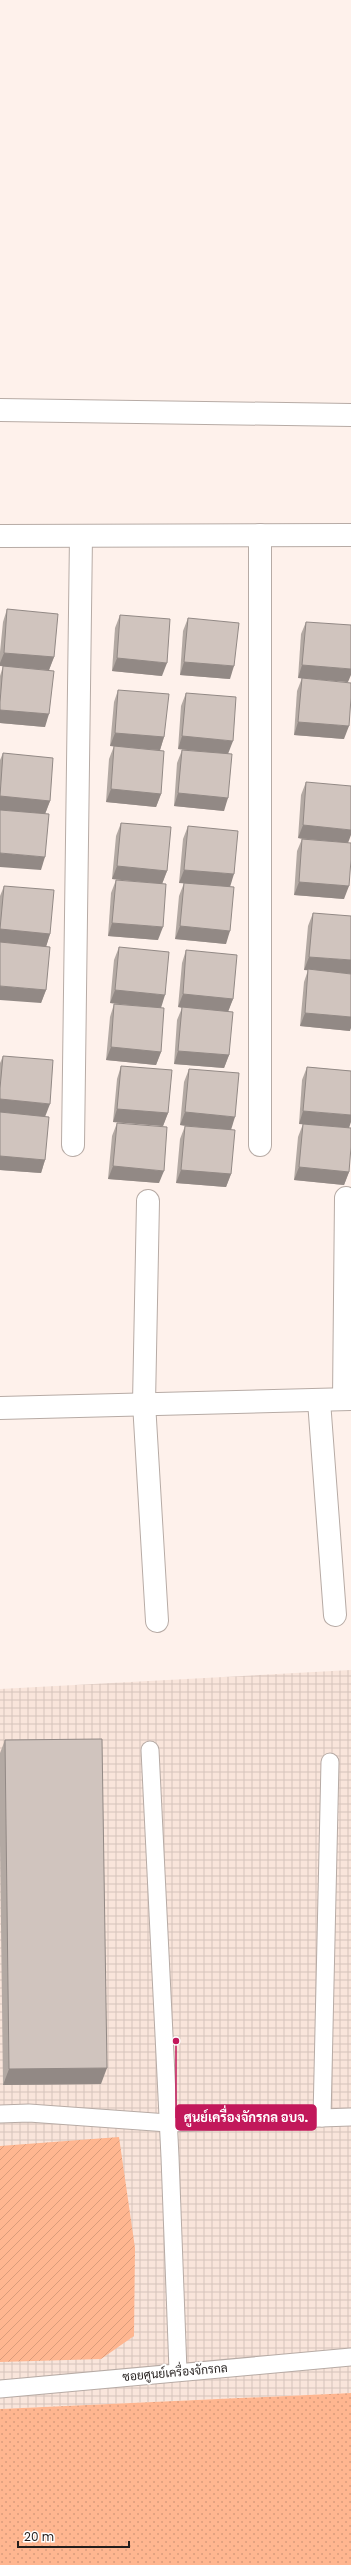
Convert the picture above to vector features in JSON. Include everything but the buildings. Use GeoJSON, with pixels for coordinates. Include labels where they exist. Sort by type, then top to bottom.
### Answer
{"type":"FeatureCollection","features":[{"type":"Feature","properties":{"kind":"street"},"geometry":{"type":"LineString","coordinates":[[0,410],[351,415]]}},
{"type":"Feature","properties":{"kind":"street"},"geometry":{"type":"LineString","coordinates":[[260,535],[260,1145]]}},
{"type":"Feature","properties":{"kind":"street"},"geometry":{"type":"LineString","coordinates":[[0,536],[351,535]]}},
{"type":"Feature","properties":{"kind":"street"},"geometry":{"type":"LineString","coordinates":[[73,1145],[81,536]]}},
{"type":"Feature","properties":{"kind":"street"},"geometry":{"type":"LineString","coordinates":[[0,1408],[144,1403],[319,1401],[347,1399],[346,1198]]}},
{"type":"Feature","properties":{"kind":"street"},"geometry":{"type":"LineString","coordinates":[[148,1201],[144,1403],[157,1621]]}},
{"type":"Feature","properties":{"kind":"street"},"geometry":{"type":"LineString","coordinates":[[319,1401],[335,1615]]}},
{"type":"Feature","properties":{"kind":"lane"},"geometry":{"type":"LineString","coordinates":[[150,1750],[178,2371]]}},
{"type":"Feature","properties":{"kind":"lane"},"geometry":{"type":"LineString","coordinates":[[322,2118],[330,1762]]}},
{"type":"Feature","properties":{"kind":"lane"},"geometry":{"type":"LineString","coordinates":[[0,2114],[29,2113],[168,2123],[351,2117]]}},
{"type":"Feature","properties":{"kind":"lane","name":"ซอยศูนย์เครื่องจักรกล"},"geometry":{"type":"LineString","coordinates":[[0,2389],[178,2371],[351,2357]]}},
{"type":"Feature","properties":{"kind":"shaded area"},"geometry":{"type":"Polygon","coordinates":[[[351,1670],[351,2393],[0,2409],[0,1689],[351,1670]]]}},
{"type":"Feature","properties":{"kind":"shaded area"},"geometry":{"type":"Polygon","coordinates":[[[119,2137],[135,2248],[134,2336],[101,2359],[0,2362],[0,2146],[119,2137]]]}},
{"type":"Feature","properties":{"kind":"shaded area"},"geometry":{"type":"Polygon","coordinates":[[[351,2393],[351,2565],[0,2565],[0,2409],[351,2393]]]}},
{"type":"Feature","properties":{"kind":"place","name":"ศูนย์เครื่องจักรกล อบจ."},"geometry":{"type":"Point","coordinates":[176,2041]}}]}
